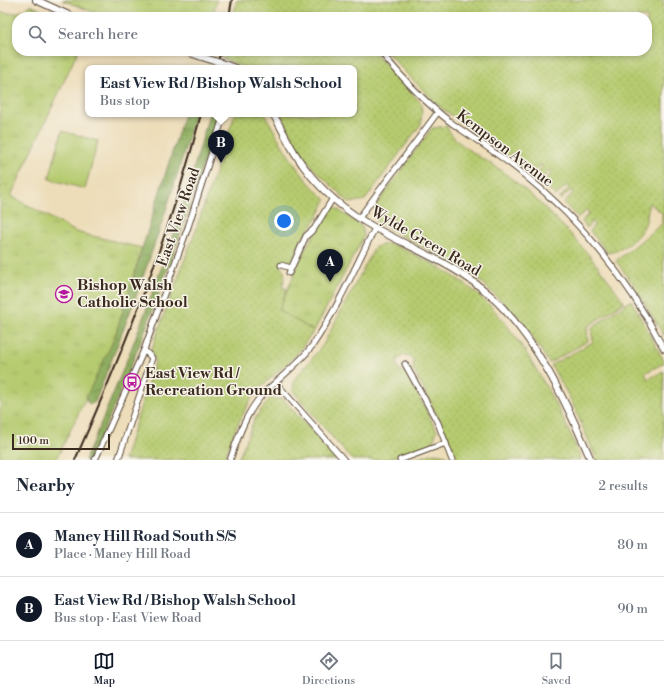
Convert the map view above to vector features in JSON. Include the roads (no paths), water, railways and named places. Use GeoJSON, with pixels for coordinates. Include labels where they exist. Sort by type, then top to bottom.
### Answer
{"type":"FeatureCollection","features":[{"type":"Feature","properties":{"kind":"street"},"geometry":{"type":"LineString","coordinates":[[36,0],[61,12]]}},
{"type":"Feature","properties":{"kind":"street"},"geometry":{"type":"LineString","coordinates":[[202,56],[227,65]]}},
{"type":"Feature","properties":{"kind":"street","name":"Kempson Avenue"},"geometry":{"type":"LineString","coordinates":[[384,56],[402,78],[438,112],[523,174],[567,213],[610,262],[626,285],[664,349]]}},
{"type":"Feature","properties":{"kind":"street"},"geometry":{"type":"LineString","coordinates":[[359,218],[438,112]]}},
{"type":"Feature","properties":{"kind":"street","name":"East View Road"},"geometry":{"type":"LineString","coordinates":[[95,460],[144,350],[188,227],[223,117]]}},
{"type":"Feature","properties":{"kind":"street","name":"Wylde Green Road"},"geometry":{"type":"LineString","coordinates":[[275,117],[301,163],[310,175],[333,198],[375,228],[467,277],[491,296],[517,323],[534,349],[568,408],[591,460]]}},
{"type":"Feature","properties":{"kind":"street"},"geometry":{"type":"LineString","coordinates":[[282,265],[290,271],[306,236],[314,228],[333,198]]}},
{"type":"Feature","properties":{"kind":"street"},"geometry":{"type":"LineString","coordinates":[[230,460],[239,434],[252,409],[262,395],[300,361],[312,344],[343,292],[375,228]]}},
{"type":"Feature","properties":{"kind":"street"},"geometry":{"type":"LineString","coordinates":[[118,460],[152,358],[144,350]]}},
{"type":"Feature","properties":{"kind":"street"},"geometry":{"type":"LineString","coordinates":[[405,364],[438,423],[452,460]]}},
{"type":"Feature","properties":{"kind":"street"},"geometry":{"type":"LineString","coordinates":[[276,383],[344,460]]}},
{"type":"Feature","properties":{"kind":"street"},"geometry":{"type":"LineString","coordinates":[[400,460],[446,443]]}},
{"type":"Feature","properties":{"kind":"railway"},"geometry":{"type":"LineString","coordinates":[[230,12],[232,0]]}},
{"type":"Feature","properties":{"kind":"railway"},"geometry":{"type":"LineString","coordinates":[[217,65],[220,56]]}},
{"type":"Feature","properties":{"kind":"railway"},"geometry":{"type":"LineString","coordinates":[[75,460],[111,376],[145,290],[176,202],[200,117]]}},
{"type":"Feature","properties":{"kind":"place","name":"East View Rd / Bishop Walsh School"},"geometry":{"type":"Point","coordinates":[221,163]}},
{"type":"Feature","properties":{"kind":"place","name":"Maney Hill Road South S/S"},"geometry":{"type":"Point","coordinates":[330,282]}},
{"type":"Feature","properties":{"kind":"place","name":"Bishop Walsh Catholic School"},"geometry":{"type":"Point","coordinates":[64,294]}},
{"type":"Feature","properties":{"kind":"place","name":"East View Rd / Recreation Ground"},"geometry":{"type":"Point","coordinates":[132,382]}}]}
